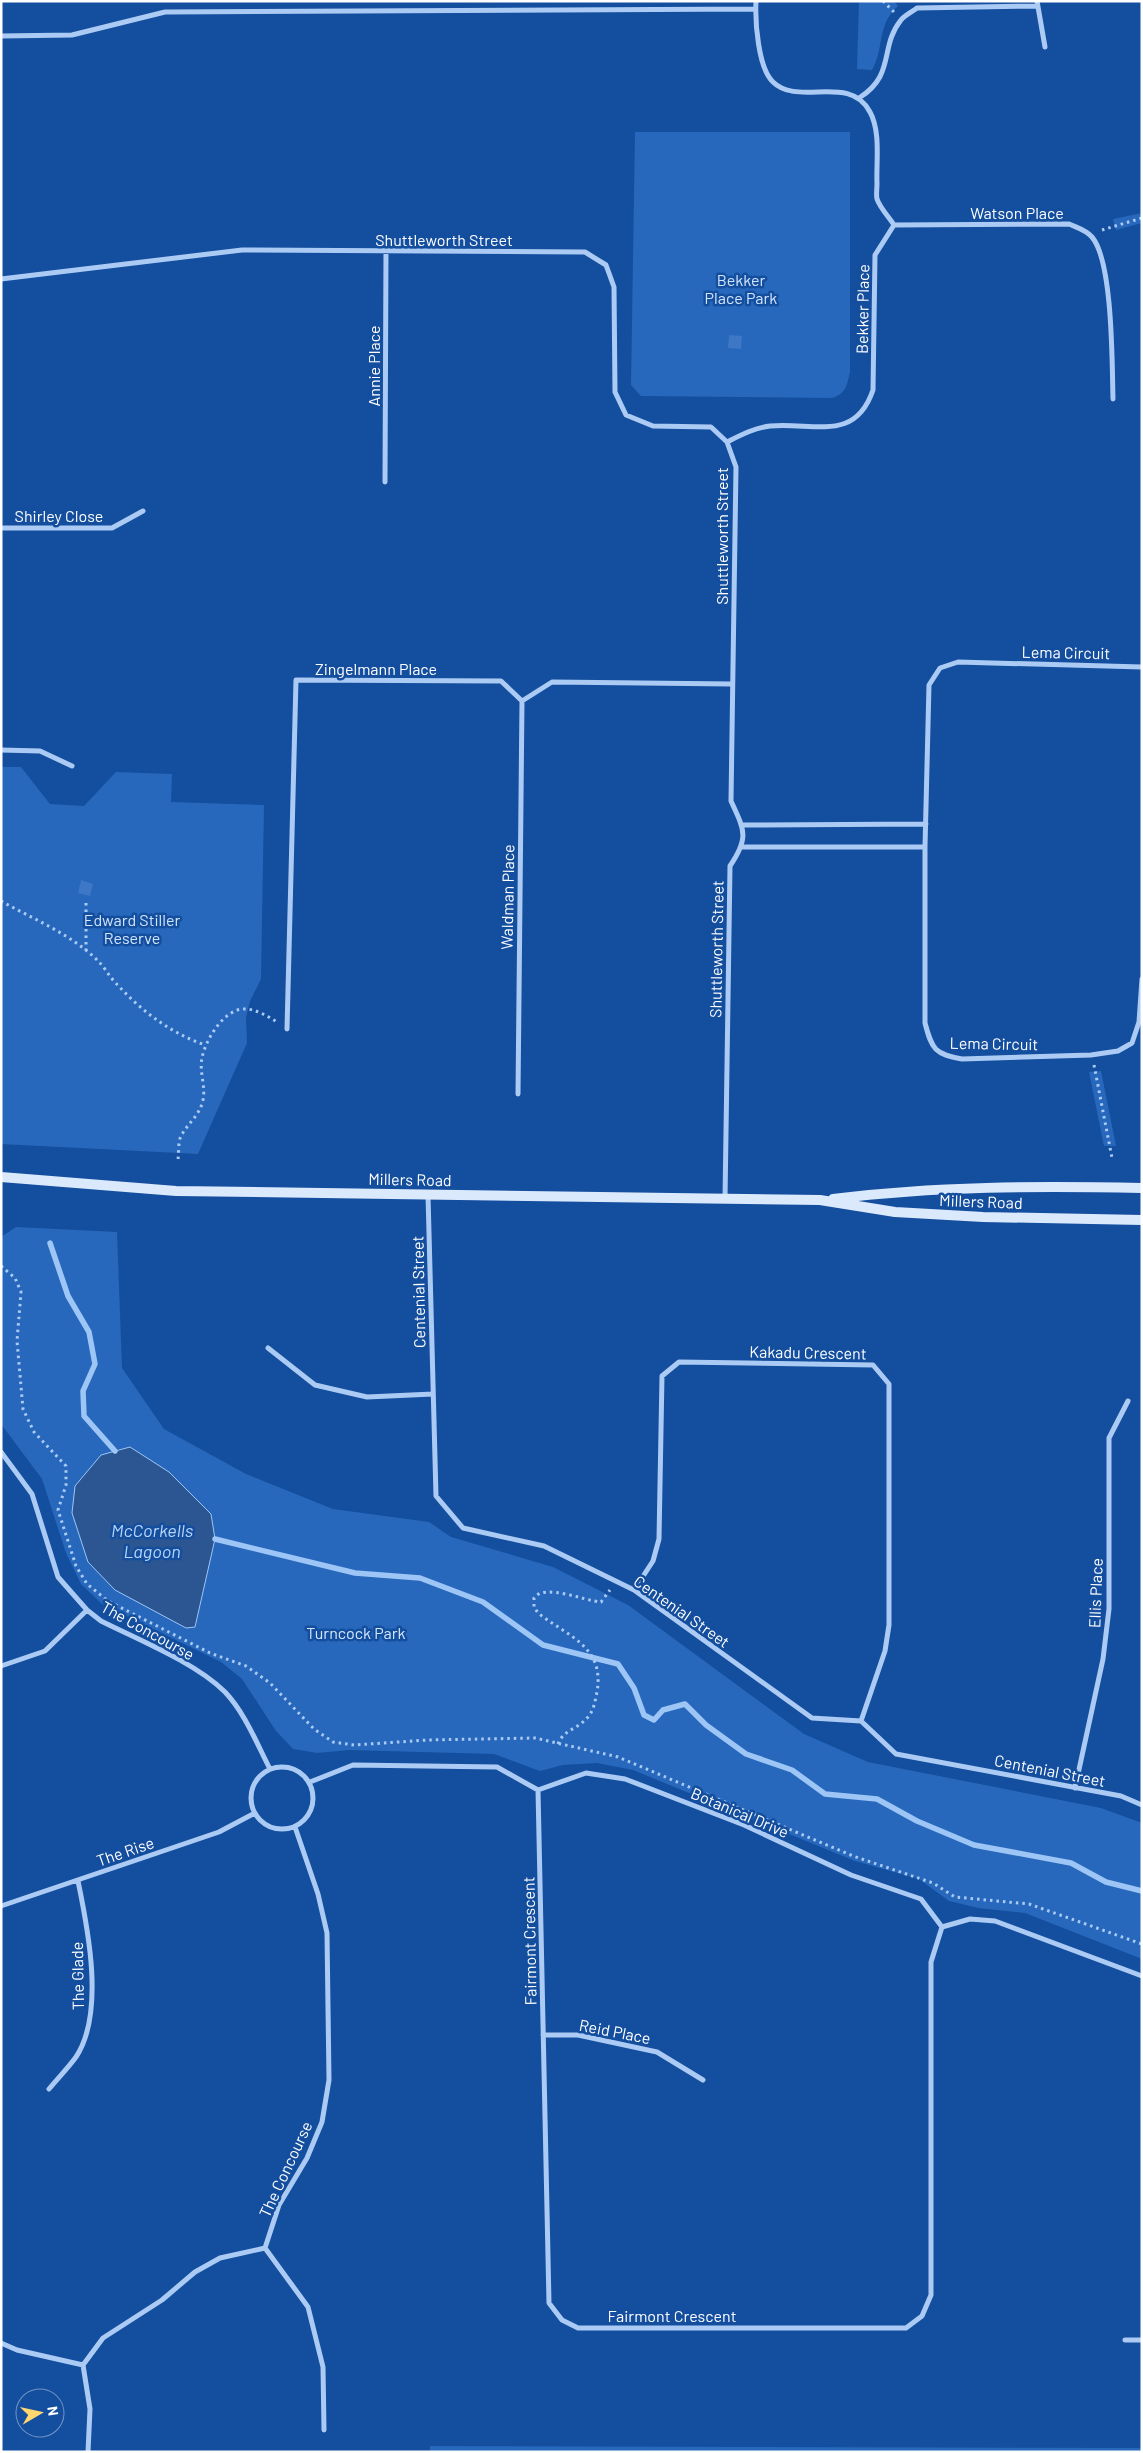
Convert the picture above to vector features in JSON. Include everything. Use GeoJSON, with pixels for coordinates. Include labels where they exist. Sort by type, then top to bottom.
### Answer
{"type":"FeatureCollection","features":[{"type":"Feature","properties":{"kind":"street"},"geometry":{"type":"LineString","coordinates":[[756,1],[759,46],[765,70],[773,83],[789,91],[845,92],[859,98],[870,112],[876,131],[878,199],[894,225]]}},
{"type":"Feature","properties":{"kind":"street"},"geometry":{"type":"LineString","coordinates":[[859,98],[872,90],[883,74],[894,33],[902,19],[917,8],[1038,4],[1045,47]]}},
{"type":"Feature","properties":{"kind":"street"},"geometry":{"type":"LineString","coordinates":[[1,36],[72,35],[165,12],[756,9]]}},
{"type":"Feature","properties":{"kind":"street","name":"Watson Place"},"geometry":{"type":"LineString","coordinates":[[894,225],[1069,224],[1090,235]]}},
{"type":"Feature","properties":{"kind":"street","name":"Bekker Place"},"geometry":{"type":"LineString","coordinates":[[726,442],[755,428],[771,426],[840,426],[857,418],[868,406],[873,390],[875,255],[894,225]]}},
{"type":"Feature","properties":{"kind":"street"},"geometry":{"type":"LineString","coordinates":[[1090,235],[1098,246],[1110,306],[1113,399]]}},
{"type":"Feature","properties":{"kind":"street","name":"Shuttleworth Street"},"geometry":{"type":"LineString","coordinates":[[1,279],[220,251],[585,252],[606,265],[614,287],[615,392],[626,415],[653,426],[711,427],[726,442],[736,467],[731,801],[742,825],[743,847],[730,866],[724,1199]]}},
{"type":"Feature","properties":{"kind":"street","name":"Annie Place"},"geometry":{"type":"LineString","coordinates":[[385,482],[386,251]]}},
{"type":"Feature","properties":{"kind":"street","name":"Shirley Close"},"geometry":{"type":"LineString","coordinates":[[1,528],[112,528],[143,511]]}},
{"type":"Feature","properties":{"kind":"street","name":"Lema Circuit"},"geometry":{"type":"LineString","coordinates":[[1142,667],[1139,665],[958,662],[940,668],[929,685],[925,847],[925,1024],[930,1041],[942,1055],[962,1059],[1092,1055],[1118,1051],[1132,1043],[1139,1022],[1142,979]]}},
{"type":"Feature","properties":{"kind":"street","name":"Zingelmann Place"},"geometry":{"type":"LineString","coordinates":[[288,1028],[296,680],[501,681],[522,701]]}},
{"type":"Feature","properties":{"kind":"street"},"geometry":{"type":"LineString","coordinates":[[522,701],[552,682],[732,684]]}},
{"type":"Feature","properties":{"kind":"street","name":"Waldman Place"},"geometry":{"type":"LineString","coordinates":[[518,1094],[522,701]]}},
{"type":"Feature","properties":{"kind":"street"},"geometry":{"type":"LineString","coordinates":[[1,750],[40,751],[72,766]]}},
{"type":"Feature","properties":{"kind":"street"},"geometry":{"type":"LineString","coordinates":[[742,825],[926,824]]}},
{"type":"Feature","properties":{"kind":"street"},"geometry":{"type":"LineString","coordinates":[[743,847],[925,847]]}},
{"type":"Feature","properties":{"kind":"street","name":"Millers Road"},"geometry":{"type":"LineString","coordinates":[[1,1177],[176,1191],[820,1200],[901,1190],[1052,1185],[1142,1188]]}},
{"type":"Feature","properties":{"kind":"street","name":"Centenial Street"},"geometry":{"type":"LineString","coordinates":[[428,1195],[436,1496],[464,1528],[544,1546],[634,1590],[812,1718],[861,1721],[896,1754],[1121,1796],[1142,1805]]}},
{"type":"Feature","properties":{"kind":"street","name":"Millers Road"},"geometry":{"type":"LineString","coordinates":[[820,1200],[895,1212],[982,1217],[1142,1220]]}},
{"type":"Feature","properties":{"kind":"street"},"geometry":{"type":"LineString","coordinates":[[268,1348],[315,1385],[367,1397],[433,1394]]}},
{"type":"Feature","properties":{"kind":"street","name":"Kakadu Crescent"},"geometry":{"type":"LineString","coordinates":[[634,1590],[654,1560],[659,1538],[662,1376],[679,1362],[873,1365],[889,1384],[888,1625],[885,1651],[861,1721]]}},
{"type":"Feature","properties":{"kind":"street","name":"Ellis Place"},"geometry":{"type":"LineString","coordinates":[[1075,1788],[1103,1659],[1109,1610],[1109,1438],[1128,1401]]}},
{"type":"Feature","properties":{"kind":"street","name":"The Concourse"},"geometry":{"type":"LineString","coordinates":[[1,1452],[32,1494],[58,1577],[87,1610],[101,1621],[200,1672],[225,1693],[243,1718],[270,1769]]}},
{"type":"Feature","properties":{"kind":"street"},"geometry":{"type":"LineString","coordinates":[[1,1666],[45,1651],[87,1610]]}},
{"type":"Feature","properties":{"kind":"street"},"geometry":{"type":"LineString","coordinates":[[310,1782],[353,1765],[497,1767],[538,1790]]}},
{"type":"Feature","properties":{"kind":"street"},"geometry":{"type":"LineString","coordinates":[[285,1766],[292,1768],[305,1776],[310,1782],[314,1797],[313,1804],[307,1818],[295,1827],[279,1830],[272,1828],[259,1819],[255,1813],[251,1796],[253,1788],[257,1780],[270,1769],[285,1766]]}},
{"type":"Feature","properties":{"kind":"street","name":"Botanical Drive"},"geometry":{"type":"LineString","coordinates":[[538,1790],[586,1773],[625,1779],[744,1825],[851,1875],[921,1899],[942,1927]]}},
{"type":"Feature","properties":{"kind":"street","name":"Fairmont Crescent"},"geometry":{"type":"LineString","coordinates":[[538,1790],[549,2303],[562,2320],[578,2328],[906,2328],[922,2316],[931,2295],[931,1962],[942,1927]]}},
{"type":"Feature","properties":{"kind":"street","name":"The Rise"},"geometry":{"type":"LineString","coordinates":[[1,1906],[219,1832],[255,1813]]}},
{"type":"Feature","properties":{"kind":"street","name":"The Concourse"},"geometry":{"type":"LineString","coordinates":[[265,2248],[278,2205],[307,2158],[322,2122],[329,2080],[327,1933],[318,1894],[295,1827]]}},
{"type":"Feature","properties":{"kind":"street","name":"The Glade"},"geometry":{"type":"LineString","coordinates":[[49,2089],[77,2056],[90,2019],[92,1972],[88,1930],[78,1881]]}},
{"type":"Feature","properties":{"kind":"street"},"geometry":{"type":"LineString","coordinates":[[942,1927],[970,1919],[995,1920],[1142,1976]]}},
{"type":"Feature","properties":{"kind":"street","name":"Reid Place"},"geometry":{"type":"LineString","coordinates":[[543,2035],[578,2035],[657,2052],[703,2080]]}},
{"type":"Feature","properties":{"kind":"street"},"geometry":{"type":"LineString","coordinates":[[88,2452],[90,2409],[82,2365],[104,2338],[162,2300],[196,2272],[220,2258],[265,2248],[308,2307],[323,2367],[324,2430]]}},
{"type":"Feature","properties":{"kind":"street"},"geometry":{"type":"LineString","coordinates":[[1125,2340],[1142,2340]]}},
{"type":"Feature","properties":{"kind":"street"},"geometry":{"type":"LineString","coordinates":[[1,2343],[17,2350],[82,2365]]}},
{"type":"Feature","properties":{"kind":"path"},"geometry":{"type":"LineString","coordinates":[[1090,235],[1142,218]]}},
{"type":"Feature","properties":{"kind":"path"},"geometry":{"type":"LineString","coordinates":[[1,901],[86,951],[99,962],[134,1002],[168,1030],[206,1045]]}},
{"type":"Feature","properties":{"kind":"path"},"geometry":{"type":"LineString","coordinates":[[86,901],[86,951]]}},
{"type":"Feature","properties":{"kind":"path"},"geometry":{"type":"LineString","coordinates":[[178,1159],[181,1137],[200,1112],[203,1100],[201,1059],[206,1045],[224,1020],[235,1010],[244,1008],[268,1016],[288,1028]]}},
{"type":"Feature","properties":{"kind":"path"},"geometry":{"type":"LineString","coordinates":[[1092,1055],[1112,1158]]}},
{"type":"Feature","properties":{"kind":"path"},"geometry":{"type":"LineString","coordinates":[[1,1266],[15,1278],[21,1292],[16,1341],[23,1409],[34,1432],[66,1466],[66,1485],[58,1510],[76,1566],[86,1584],[108,1601],[210,1653],[246,1666],[270,1683],[314,1729],[333,1742],[354,1745],[428,1740],[535,1738],[618,1757],[853,1856],[933,1883],[955,1897],[1029,1904],[1142,1944]]}},
{"type":"Feature","properties":{"kind":"path"},"geometry":{"type":"LineString","coordinates":[[558,1744],[561,1736],[579,1725],[592,1712],[599,1676],[596,1662],[589,1653],[570,1633],[538,1613],[534,1607],[534,1598],[541,1593],[550,1592],[601,1602],[606,1598],[614,1580]]}},
{"type":"Feature","properties":{"kind":"green space"},"geometry":{"type":"Polygon","coordinates":[[[859,1],[894,1],[898,6],[886,21],[872,70],[857,69],[859,1]]]}},
{"type":"Feature","properties":{"kind":"green space","name":"Bekker Place Park"},"geometry":{"type":"Polygon","coordinates":[[[635,132],[850,132],[850,372],[847,385],[840,394],[832,398],[641,396],[631,385],[635,132]]]}},
{"type":"Feature","properties":{"kind":"green space"},"geometry":{"type":"Polygon","coordinates":[[[1142,213],[1142,223],[1116,230],[1113,219],[1142,213]]]}},
{"type":"Feature","properties":{"kind":"green space","name":"Edward Stiller Reserve"},"geometry":{"type":"Polygon","coordinates":[[[1,767],[21,767],[50,804],[84,806],[116,772],[172,774],[171,802],[264,805],[261,979],[250,1001],[246,1017],[247,1043],[198,1154],[1,1144],[1,767]]]}},
{"type":"Feature","properties":{"kind":"green space"},"geometry":{"type":"Polygon","coordinates":[[[1101,1071],[1116,1146],[1104,1146],[1089,1072],[1101,1071]]]}},
{"type":"Feature","properties":{"kind":"green space","name":"Turncock Park"},"geometry":{"type":"Polygon","coordinates":[[[16,1227],[117,1232],[122,1368],[164,1429],[246,1474],[333,1509],[429,1522],[451,1537],[553,1567],[628,1605],[804,1734],[868,1762],[1101,1808],[1142,1823],[1142,1959],[1025,1913],[978,1908],[949,1901],[919,1879],[855,1861],[633,1770],[597,1763],[563,1765],[540,1771],[494,1754],[349,1750],[317,1753],[293,1749],[276,1731],[242,1679],[221,1662],[102,1604],[81,1584],[66,1553],[42,1479],[1,1424],[1,1237],[16,1227]],[[169,1472],[215,1539],[211,1514],[169,1472]]]}},
{"type":"Feature","properties":{"kind":"green space"},"geometry":{"type":"Polygon","coordinates":[[[430,2446],[1142,2448],[1142,2452],[430,2452],[430,2446]]]}},
{"type":"Feature","properties":{"kind":"water","name":"McCorkells Lagoon"},"geometry":{"type":"Polygon","coordinates":[[[130,1447],[169,1472],[211,1514],[215,1539],[195,1627],[186,1628],[115,1590],[88,1562],[72,1513],[75,1486],[101,1455],[130,1447]]]}},
{"type":"Feature","properties":{"kind":"building"},"geometry":{"type":"Polygon","coordinates":[[[729,335],[742,336],[741,349],[728,348],[729,335]]]}},
{"type":"Feature","properties":{"kind":"building"},"geometry":{"type":"Polygon","coordinates":[[[81,880],[93,884],[90,896],[78,893],[81,880]]]}},
{"type":"Feature","properties":{"kind":"waterway"},"geometry":{"type":"LineString","coordinates":[[50,1243],[68,1296],[89,1332],[95,1364],[83,1391],[84,1416],[115,1451]]}},
{"type":"Feature","properties":{"kind":"waterway"},"geometry":{"type":"LineString","coordinates":[[215,1539],[355,1573],[420,1578],[483,1602],[543,1645],[618,1664],[634,1688],[644,1715],[654,1720],[663,1710],[685,1704],[706,1725],[746,1754],[792,1770],[825,1794],[877,1799],[917,1821],[974,1845],[1071,1863],[1106,1882],[1142,1891]]}}]}
